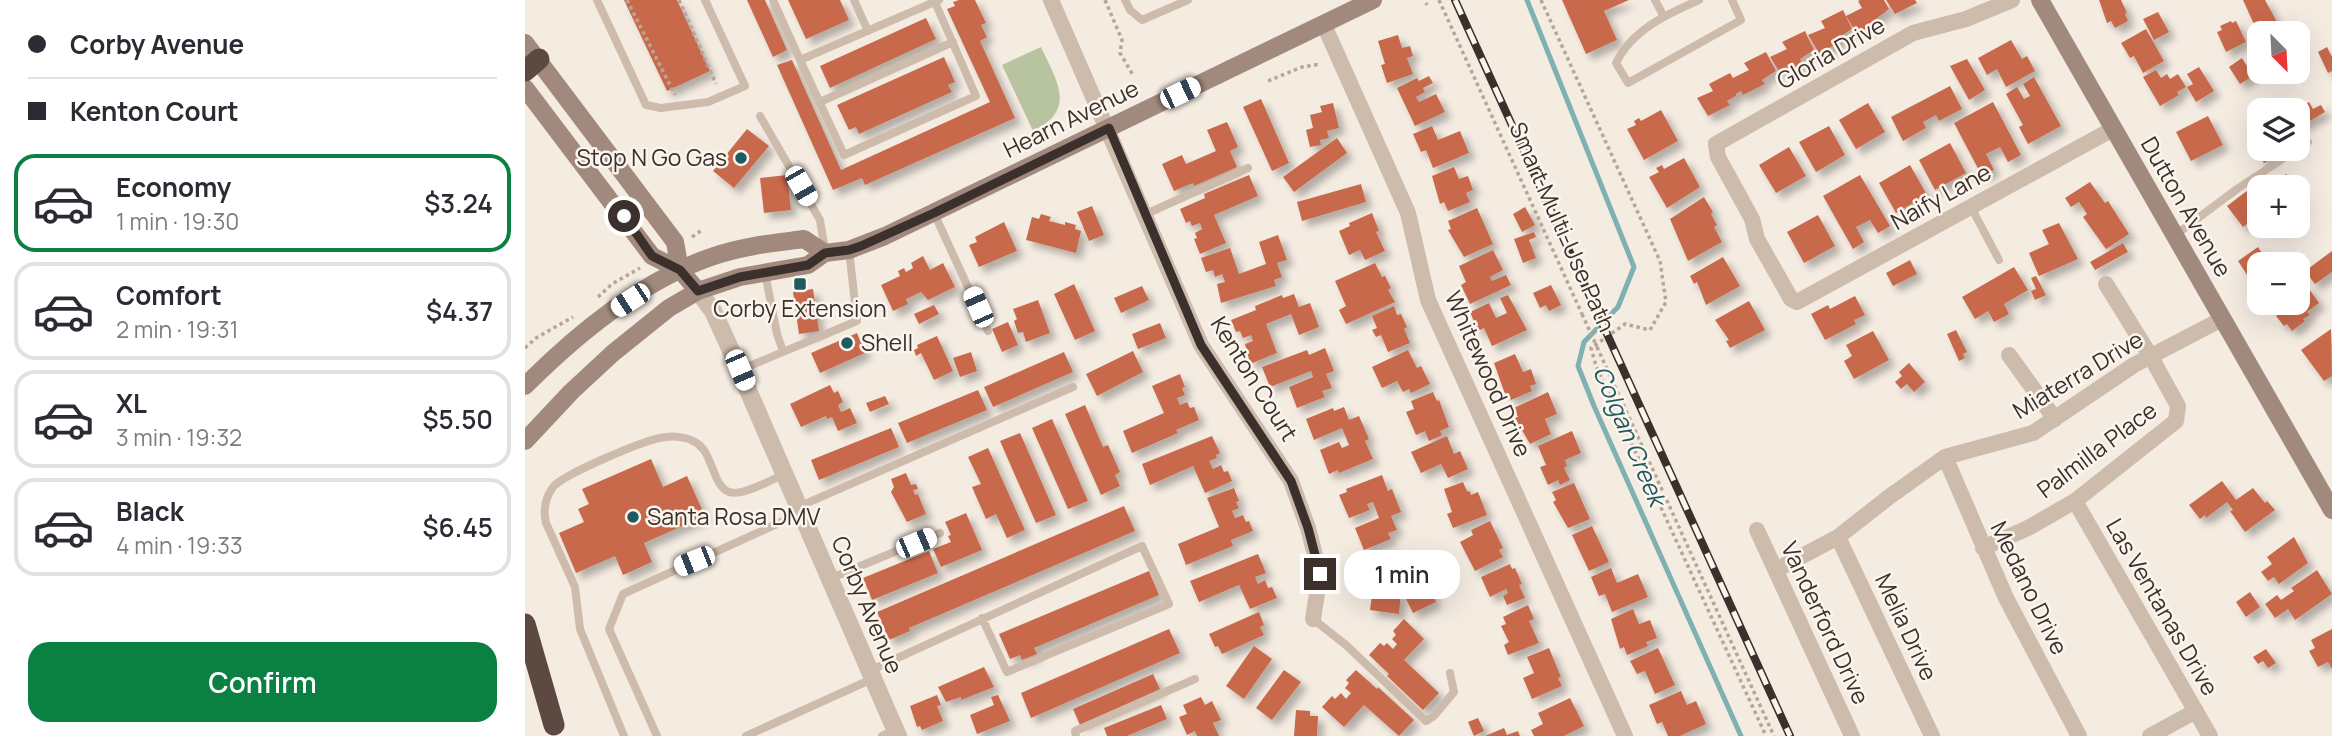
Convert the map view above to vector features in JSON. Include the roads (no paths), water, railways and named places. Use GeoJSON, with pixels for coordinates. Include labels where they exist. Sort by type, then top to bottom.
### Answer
{"type":"FeatureCollection","features":[{"type":"Feature","properties":{"kind":"highway"},"geometry":{"type":"LineString","coordinates":[[525,624],[557,731]]}},
{"type":"Feature","properties":{"kind":"highway"},"geometry":{"type":"LineString","coordinates":[[525,659],[557,731]]}},
{"type":"Feature","properties":{"kind":"main road","name":"Dutton Avenue"},"geometry":{"type":"LineString","coordinates":[[2040,0],[2332,510]]}},
{"type":"Feature","properties":{"kind":"main road","name":"Hearn Avenue"},"geometry":{"type":"LineString","coordinates":[[525,441],[571,392],[613,354],[669,308],[698,291],[725,281],[808,265],[825,253],[849,250],[934,213],[1324,25],[1364,2]]}},
{"type":"Feature","properties":{"kind":"main road","name":"Corby Avenue"},"geometry":{"type":"LineString","coordinates":[[530,57],[675,243],[680,270]]}},
{"type":"Feature","properties":{"kind":"main road","name":"Corby Avenue"},"geometry":{"type":"LineString","coordinates":[[525,88],[652,256],[680,270],[698,291]]}},
{"type":"Feature","properties":{"kind":"main road","name":"Hearn Avenue"},"geometry":{"type":"LineString","coordinates":[[525,386],[555,356],[608,314],[680,270],[730,251],[804,239],[825,253]]}},
{"type":"Feature","properties":{"kind":"street","name":"Kenton Court"},"geometry":{"type":"LineString","coordinates":[[1051,0],[1109,128],[1201,345],[1291,481],[1308,528],[1320,574],[1313,619]]}},
{"type":"Feature","properties":{"kind":"street","name":"Gloria Drive"},"geometry":{"type":"LineString","coordinates":[[1791,299],[1756,239],[1752,219],[1718,157],[1716,144],[1913,33],[1966,19],[2012,0]]}},
{"type":"Feature","properties":{"kind":"street","name":"Whitewood Drive"},"geometry":{"type":"LineString","coordinates":[[1324,25],[1408,212],[1428,300],[1625,736]]}},
{"type":"Feature","properties":{"kind":"street","name":"Naify Lane"},"geometry":{"type":"LineString","coordinates":[[1791,299],[1797,302],[2113,129]]}},
{"type":"Feature","properties":{"kind":"street","name":"Palmilla Place"},"geometry":{"type":"LineString","coordinates":[[1983,548],[2028,528],[2075,501],[2176,422],[2178,406],[2151,356],[2106,284]]}},
{"type":"Feature","properties":{"kind":"street","name":"Corby Avenue"},"geometry":{"type":"LineString","coordinates":[[698,291],[713,311],[740,370],[871,675],[892,734]]}},
{"type":"Feature","properties":{"kind":"street","name":"Miaterra Drive"},"geometry":{"type":"LineString","coordinates":[[1776,570],[1838,537],[1945,457],[2025,436],[2055,419],[2134,365],[2222,319]]}},
{"type":"Feature","properties":{"kind":"street"},"geometry":{"type":"LineString","coordinates":[[2009,355],[2055,419]]}},
{"type":"Feature","properties":{"kind":"street","name":"Medano Drive"},"geometry":{"type":"LineString","coordinates":[[1945,457],[2006,598],[2079,736]]}},
{"type":"Feature","properties":{"kind":"street","name":"Las Ventanas Drive"},"geometry":{"type":"LineString","coordinates":[[2075,501],[2210,736]]}},
{"type":"Feature","properties":{"kind":"street","name":"Vanderford Drive"},"geometry":{"type":"LineString","coordinates":[[1757,530],[1852,736]]}},
{"type":"Feature","properties":{"kind":"street","name":"Melia Drive"},"geometry":{"type":"LineString","coordinates":[[1838,537],[1932,736]]}},
{"type":"Feature","properties":{"kind":"street"},"geometry":{"type":"LineString","coordinates":[[2150,736],[2196,711]]}},
{"type":"Feature","properties":{"kind":"lane"},"geometry":{"type":"LineString","coordinates":[[597,0],[646,106],[661,108],[708,102],[744,86],[705,0]]}},
{"type":"Feature","properties":{"kind":"lane"},"geometry":{"type":"LineString","coordinates":[[772,0],[844,155],[976,96],[936,1],[800,60]]}},
{"type":"Feature","properties":{"kind":"lane"},"geometry":{"type":"LineString","coordinates":[[854,0],[868,31]]}},
{"type":"Feature","properties":{"kind":"lane"},"geometry":{"type":"LineString","coordinates":[[1125,0],[1130,10],[1142,20],[1188,0]]}},
{"type":"Feature","properties":{"kind":"lane"},"geometry":{"type":"LineString","coordinates":[[1655,0],[1663,15]]}},
{"type":"Feature","properties":{"kind":"lane"},"geometry":{"type":"LineString","coordinates":[[1699,0],[1663,15],[1623,49],[1616,63],[1628,83],[1741,20],[1732,0]]}},
{"type":"Feature","properties":{"kind":"lane"},"geometry":{"type":"LineString","coordinates":[[820,102],[953,42]]}},
{"type":"Feature","properties":{"kind":"lane"},"geometry":{"type":"LineString","coordinates":[[760,116],[820,220],[825,253]]}},
{"type":"Feature","properties":{"kind":"lane"},"geometry":{"type":"LineString","coordinates":[[2174,236],[2279,161]]}},
{"type":"Feature","properties":{"kind":"lane"},"geometry":{"type":"LineString","coordinates":[[1146,214],[1248,168]]}},
{"type":"Feature","properties":{"kind":"lane"},"geometry":{"type":"LineString","coordinates":[[1971,207],[1999,260]]}},
{"type":"Feature","properties":{"kind":"lane"},"geometry":{"type":"LineString","coordinates":[[934,213],[988,331]]}},
{"type":"Feature","properties":{"kind":"lane"},"geometry":{"type":"LineString","coordinates":[[740,370],[857,321],[849,250]]}},
{"type":"Feature","properties":{"kind":"lane"},"geometry":{"type":"LineString","coordinates":[[765,272],[783,351]]}},
{"type":"Feature","properties":{"kind":"lane"},"geometry":{"type":"LineString","coordinates":[[657,736],[610,629],[623,594],[799,510],[1073,387]]}},
{"type":"Feature","properties":{"kind":"lane"},"geometry":{"type":"LineString","coordinates":[[624,736],[580,629],[575,587],[546,523],[544,513],[547,497],[563,478],[649,441],[665,437],[693,441],[705,449],[723,488],[731,493],[740,493],[785,474]]}},
{"type":"Feature","properties":{"kind":"lane"},"geometry":{"type":"LineString","coordinates":[[829,579],[940,533]]}},
{"type":"Feature","properties":{"kind":"lane"},"geometry":{"type":"LineString","coordinates":[[746,736],[982,618],[1142,546],[1169,604],[1007,672],[982,618]]}},
{"type":"Feature","properties":{"kind":"lane"},"geometry":{"type":"LineString","coordinates":[[1313,619],[1346,645],[1426,721],[1434,716],[1454,692],[1450,673]]}},
{"type":"Feature","properties":{"kind":"lane"},"geometry":{"type":"LineString","coordinates":[[1076,736],[1075,731],[1195,679]]}},
{"type":"Feature","properties":{"kind":"waterway","name":"Colgan Creek"},"geometry":{"type":"LineString","coordinates":[[1527,0],[1634,267],[1618,307],[1584,342],[1578,366],[1741,736]]}},
{"type":"Feature","properties":{"kind":"railway"},"geometry":{"type":"LineString","coordinates":[[1455,0],[1790,736]]}},
{"type":"Feature","properties":{"kind":"place","name":"Stop N Go Gas"},"geometry":{"type":"Point","coordinates":[741,158]}},
{"type":"Feature","properties":{"kind":"place","name":"Corby Extension"},"geometry":{"type":"Point","coordinates":[800,284]}},
{"type":"Feature","properties":{"kind":"place","name":"Shell"},"geometry":{"type":"Point","coordinates":[847,343]}},
{"type":"Feature","properties":{"kind":"place","name":"Santa Rosa DMV"},"geometry":{"type":"Point","coordinates":[633,517]}}]}
